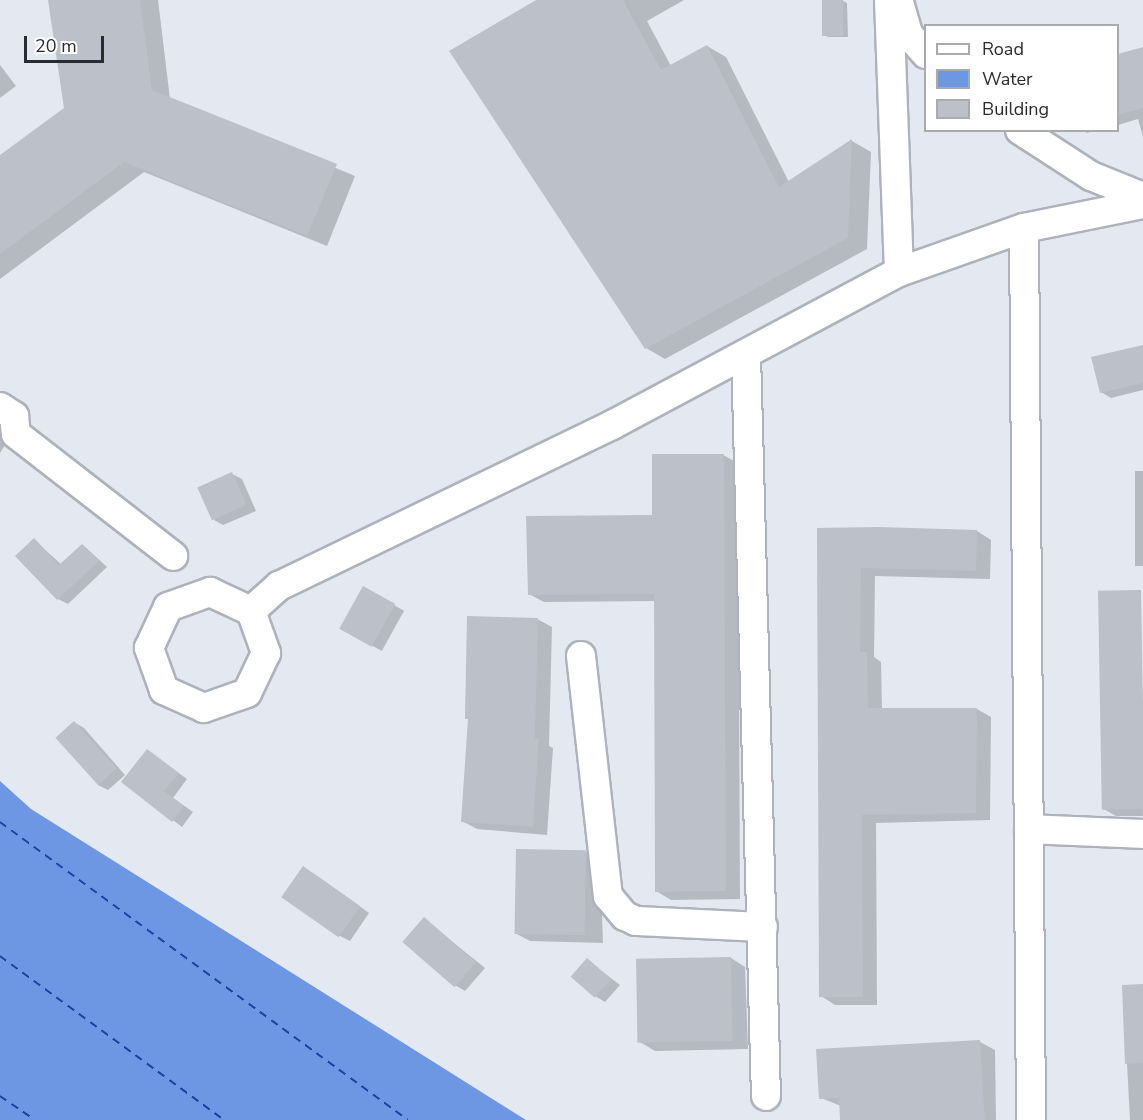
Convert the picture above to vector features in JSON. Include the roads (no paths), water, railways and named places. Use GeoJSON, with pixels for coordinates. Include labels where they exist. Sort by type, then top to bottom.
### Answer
{"type":"FeatureCollection","features":[{"type":"Feature","properties":{"kind":"street"},"geometry":{"type":"LineString","coordinates":[[889,0],[899,272]]}},
{"type":"Feature","properties":{"kind":"street"},"geometry":{"type":"LineString","coordinates":[[898,0],[908,34],[924,52]]}},
{"type":"Feature","properties":{"kind":"street"},"geometry":{"type":"LineString","coordinates":[[1023,132],[1091,176],[1143,197]]}},
{"type":"Feature","properties":{"kind":"street"},"geometry":{"type":"LineString","coordinates":[[250,611],[279,586],[612,425],[899,272],[1024,228],[1143,204]]}},
{"type":"Feature","properties":{"kind":"street"},"geometry":{"type":"LineString","coordinates":[[1024,228],[1031,1120]]}},
{"type":"Feature","properties":{"kind":"street"},"geometry":{"type":"LineString","coordinates":[[746,354],[766,1096]]}},
{"type":"Feature","properties":{"kind":"street"},"geometry":{"type":"LineString","coordinates":[[0,407],[14,416],[16,434],[173,556]]}},
{"type":"Feature","properties":{"kind":"street"},"geometry":{"type":"LineString","coordinates":[[581,656],[608,896],[625,916],[636,921],[763,927]]}},
{"type":"Feature","properties":{"kind":"street"},"geometry":{"type":"LineString","coordinates":[[1029,829],[1143,834]]}},
{"type":"Feature","properties":{"kind":"water"},"geometry":{"type":"Polygon","coordinates":[[[0,781],[31,809],[526,1120],[0,1120],[0,781]]]}}]}
